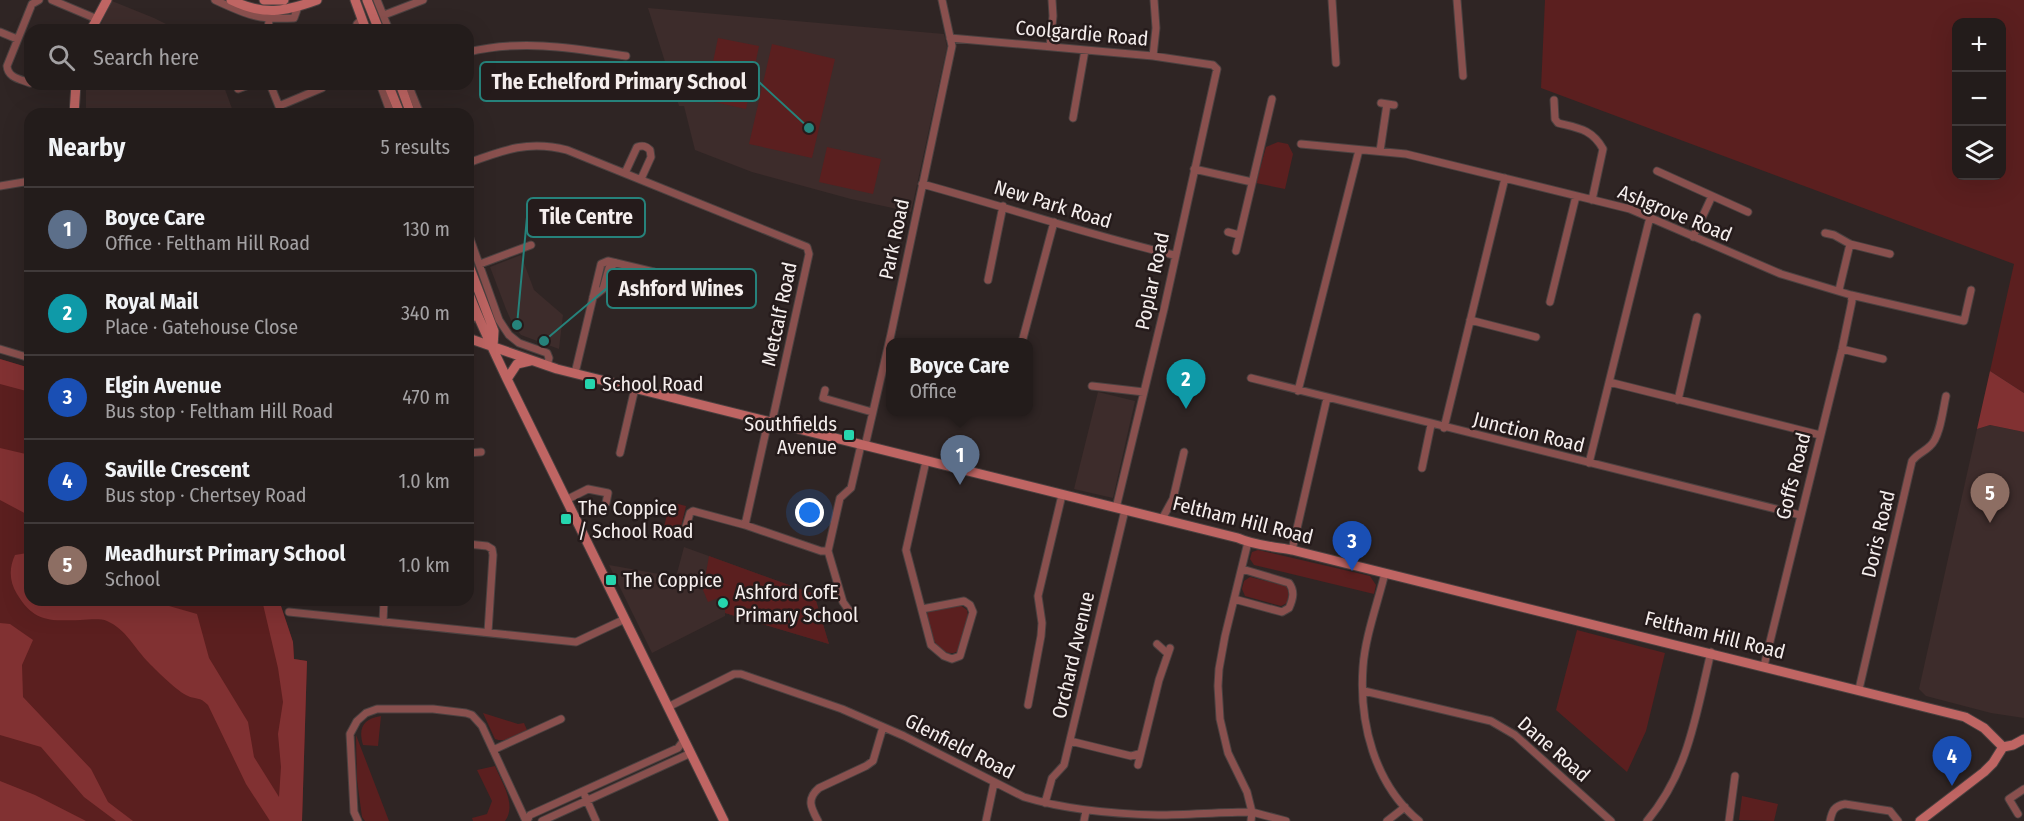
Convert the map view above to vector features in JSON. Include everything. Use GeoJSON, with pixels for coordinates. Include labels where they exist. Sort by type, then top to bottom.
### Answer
{"type":"FeatureCollection","features":[{"type":"Feature","properties":{"kind":"street"},"geometry":{"type":"LineString","coordinates":[[24,81],[11,76],[7,66],[32,4],[39,0]]}},
{"type":"Feature","properties":{"kind":"street"},"geometry":{"type":"LineString","coordinates":[[52,0],[97,19]]}},
{"type":"Feature","properties":{"kind":"street"},"geometry":{"type":"LineString","coordinates":[[94,24],[107,0]]}},
{"type":"Feature","properties":{"kind":"street"},"geometry":{"type":"LineString","coordinates":[[215,0],[247,15],[269,20],[294,18],[298,7]]}},
{"type":"Feature","properties":{"kind":"street"},"geometry":{"type":"LineString","coordinates":[[231,0],[247,7],[276,12],[316,0]]}},
{"type":"Feature","properties":{"kind":"street"},"geometry":{"type":"LineString","coordinates":[[264,0],[284,0]]}},
{"type":"Feature","properties":{"kind":"street"},"geometry":{"type":"LineString","coordinates":[[355,0],[364,24]]}},
{"type":"Feature","properties":{"kind":"street"},"geometry":{"type":"LineString","coordinates":[[367,0],[377,24]]}},
{"type":"Feature","properties":{"kind":"street"},"geometry":{"type":"LineString","coordinates":[[377,0],[387,24]]}},
{"type":"Feature","properties":{"kind":"street"},"geometry":{"type":"LineString","coordinates":[[384,15],[423,0]]}},
{"type":"Feature","properties":{"kind":"street","name":"Park Road"},"geometry":{"type":"LineString","coordinates":[[890,338],[952,46],[942,0]]}},
{"type":"Feature","properties":{"kind":"street"},"geometry":{"type":"LineString","coordinates":[[1050,46],[1052,0]]}},
{"type":"Feature","properties":{"kind":"street"},"geometry":{"type":"LineString","coordinates":[[1153,56],[1156,28],[1154,0]]}},
{"type":"Feature","properties":{"kind":"street"},"geometry":{"type":"LineString","coordinates":[[1332,0],[1336,63]]}},
{"type":"Feature","properties":{"kind":"street"},"geometry":{"type":"LineString","coordinates":[[1457,0],[1463,76]]}},
{"type":"Feature","properties":{"kind":"street"},"geometry":{"type":"LineString","coordinates":[[357,24],[362,19]]}},
{"type":"Feature","properties":{"kind":"street"},"geometry":{"type":"LineString","coordinates":[[269,20],[269,24]]}},
{"type":"Feature","properties":{"kind":"street"},"geometry":{"type":"LineString","coordinates":[[0,32],[17,39]]}},
{"type":"Feature","properties":{"kind":"street","name":"Coolgardie Road"},"geometry":{"type":"LineString","coordinates":[[950,38],[1153,56],[1210,64]]}},
{"type":"Feature","properties":{"kind":"street"},"geometry":{"type":"LineString","coordinates":[[474,51],[514,44],[542,45],[626,57]]}},
{"type":"Feature","properties":{"kind":"street"},"geometry":{"type":"LineString","coordinates":[[1073,118],[1085,50]]}},
{"type":"Feature","properties":{"kind":"street","name":"Poplar Road"},"geometry":{"type":"LineString","coordinates":[[1120,509],[1174,255],[1217,72],[1216,66],[1210,64]]}},
{"type":"Feature","properties":{"kind":"street"},"geometry":{"type":"LineString","coordinates":[[74,108],[76,90]]}},
{"type":"Feature","properties":{"kind":"street"},"geometry":{"type":"LineString","coordinates":[[273,90],[280,108]]}},
{"type":"Feature","properties":{"kind":"street"},"geometry":{"type":"LineString","coordinates":[[285,108],[318,90]]}},
{"type":"Feature","properties":{"kind":"street"},"geometry":{"type":"LineString","coordinates":[[382,90],[389,108]]}},
{"type":"Feature","properties":{"kind":"street"},"geometry":{"type":"LineString","coordinates":[[390,90],[398,108]]}},
{"type":"Feature","properties":{"kind":"street"},"geometry":{"type":"LineString","coordinates":[[402,90],[409,108]]}},
{"type":"Feature","properties":{"kind":"street"},"geometry":{"type":"LineString","coordinates":[[410,90],[418,108]]}},
{"type":"Feature","properties":{"kind":"street"},"geometry":{"type":"LineString","coordinates":[[1236,251],[1272,99]]}},
{"type":"Feature","properties":{"kind":"street"},"geometry":{"type":"LineString","coordinates":[[1554,100],[1555,119],[1558,123],[1588,131],[1603,149],[1592,200]]}},
{"type":"Feature","properties":{"kind":"street"},"geometry":{"type":"LineString","coordinates":[[1380,151],[1387,104]]}},
{"type":"Feature","properties":{"kind":"street","name":"Ashgrove Road"},"geometry":{"type":"LineString","coordinates":[[1301,144],[1406,154],[1630,209],[1780,274],[1851,295],[1964,321],[1971,290]]}},
{"type":"Feature","properties":{"kind":"street","name":"Metcalf Road"},"geometry":{"type":"LineString","coordinates":[[474,161],[504,149],[540,145],[567,150],[807,247],[809,254],[770,422]]}},
{"type":"Feature","properties":{"kind":"street"},"geometry":{"type":"LineString","coordinates":[[625,173],[637,147],[647,147],[651,156],[641,179]]}},
{"type":"Feature","properties":{"kind":"street"},"geometry":{"type":"LineString","coordinates":[[1298,391],[1359,150]]}},
{"type":"Feature","properties":{"kind":"street"},"geometry":{"type":"LineString","coordinates":[[1194,169],[1252,182]]}},
{"type":"Feature","properties":{"kind":"street"},"geometry":{"type":"LineString","coordinates":[[1657,171],[1748,212]]}},
{"type":"Feature","properties":{"kind":"street"},"geometry":{"type":"LineString","coordinates":[[1444,428],[1505,178]]}},
{"type":"Feature","properties":{"kind":"street"},"geometry":{"type":"LineString","coordinates":[[0,186],[24,182]]}},
{"type":"Feature","properties":{"kind":"street","name":"New Park Road"},"geometry":{"type":"LineString","coordinates":[[922,184],[1174,255]]}},
{"type":"Feature","properties":{"kind":"street"},"geometry":{"type":"LineString","coordinates":[[1550,302],[1576,196]]}},
{"type":"Feature","properties":{"kind":"street"},"geometry":{"type":"LineString","coordinates":[[1692,237],[1712,196]]}},
{"type":"Feature","properties":{"kind":"street"},"geometry":{"type":"LineString","coordinates":[[988,280],[1003,206]]}},
{"type":"Feature","properties":{"kind":"street"},"geometry":{"type":"LineString","coordinates":[[1589,463],[1650,217]]}},
{"type":"Feature","properties":{"kind":"street"},"geometry":{"type":"LineString","coordinates":[[1023,338],[1054,222]]}},
{"type":"Feature","properties":{"kind":"street"},"geometry":{"type":"LineString","coordinates":[[1228,232],[1239,235]]}},
{"type":"Feature","properties":{"kind":"street"},"geometry":{"type":"LineString","coordinates":[[1825,233],[1850,244],[1890,254]]}},
{"type":"Feature","properties":{"kind":"street"},"geometry":{"type":"LineString","coordinates":[[1839,290],[1850,244]]}},
{"type":"Feature","properties":{"kind":"street"},"geometry":{"type":"LineString","coordinates":[[480,264],[531,245]]}},
{"type":"Feature","properties":{"kind":"street"},"geometry":{"type":"LineString","coordinates":[[474,248],[499,320],[509,335],[519,343],[547,353],[549,358],[547,366]]}},
{"type":"Feature","properties":{"kind":"street"},"geometry":{"type":"LineString","coordinates":[[575,373],[593,297],[603,289],[609,268],[616,263],[654,272],[692,290]]}},
{"type":"Feature","properties":{"kind":"street"},"geometry":{"type":"LineString","coordinates":[[474,278],[494,331],[493,347]]}},
{"type":"Feature","properties":{"kind":"street","name":"Goffs Road"},"geometry":{"type":"LineString","coordinates":[[1764,666],[1842,350],[1852,301],[1851,295]]}},
{"type":"Feature","properties":{"kind":"street"},"geometry":{"type":"LineString","coordinates":[[474,306],[485,334],[724,821]]}},
{"type":"Feature","properties":{"kind":"street"},"geometry":{"type":"LineString","coordinates":[[1678,400],[1697,317]]}},
{"type":"Feature","properties":{"kind":"street"},"geometry":{"type":"LineString","coordinates":[[1470,320],[1536,337]]}},
{"type":"Feature","properties":{"kind":"street","name":"Feltham Hill Road"},"geometry":{"type":"LineString","coordinates":[[474,340],[547,366],[1248,542],[1292,550],[1711,652],[1965,717],[1984,728],[2003,747]]}},
{"type":"Feature","properties":{"kind":"street"},"geometry":{"type":"LineString","coordinates":[[0,349],[24,356]]}},
{"type":"Feature","properties":{"kind":"street"},"geometry":{"type":"LineString","coordinates":[[1842,350],[1883,359]]}},
{"type":"Feature","properties":{"kind":"street","name":"Park Road"},"geometry":{"type":"LineString","coordinates":[[863,445],[886,355]]}},
{"type":"Feature","properties":{"kind":"street"},"geometry":{"type":"LineString","coordinates":[[507,379],[517,364],[535,361]]}},
{"type":"Feature","properties":{"kind":"street","name":"Junction Road"},"geometry":{"type":"LineString","coordinates":[[1251,378],[1431,425],[1800,515]]}},
{"type":"Feature","properties":{"kind":"street"},"geometry":{"type":"LineString","coordinates":[[1609,382],[1820,435]]}},
{"type":"Feature","properties":{"kind":"street"},"geometry":{"type":"LineString","coordinates":[[1092,386],[1144,392]]}},
{"type":"Feature","properties":{"kind":"street"},"geometry":{"type":"LineString","coordinates":[[620,453],[635,388]]}},
{"type":"Feature","properties":{"kind":"street"},"geometry":{"type":"LineString","coordinates":[[825,390],[823,398],[872,412]]}},
{"type":"Feature","properties":{"kind":"street","name":"Doris Road"},"geometry":{"type":"LineString","coordinates":[[1859,689],[1912,461],[1916,455],[1931,446],[1936,438],[1946,396]]}},
{"type":"Feature","properties":{"kind":"street"},"geometry":{"type":"LineString","coordinates":[[1292,550],[1328,398]]}},
{"type":"Feature","properties":{"kind":"street"},"geometry":{"type":"LineString","coordinates":[[745,525],[770,422]]}},
{"type":"Feature","properties":{"kind":"street"},"geometry":{"type":"LineString","coordinates":[[1422,468],[1431,425]]}},
{"type":"Feature","properties":{"kind":"street"},"geometry":{"type":"LineString","coordinates":[[853,616],[843,602],[828,551],[840,498],[851,488],[863,445]]}},
{"type":"Feature","properties":{"kind":"street"},"geometry":{"type":"LineString","coordinates":[[474,453],[481,452]]}},
{"type":"Feature","properties":{"kind":"street"},"geometry":{"type":"LineString","coordinates":[[1162,519],[1173,499],[1184,452]]}},
{"type":"Feature","properties":{"kind":"street"},"geometry":{"type":"LineString","coordinates":[[922,609],[964,601],[970,605],[973,612],[960,656],[952,659],[944,656],[932,645],[922,609],[906,550],[926,461]]}},
{"type":"Feature","properties":{"kind":"street"},"geometry":{"type":"LineString","coordinates":[[567,500],[588,489],[608,494],[606,503]]}},
{"type":"Feature","properties":{"kind":"street"},"geometry":{"type":"LineString","coordinates":[[1028,705],[1041,636],[1042,623],[1038,596],[1062,495]]}},
{"type":"Feature","properties":{"kind":"street","name":"Orchard Avenue"},"geometry":{"type":"LineString","coordinates":[[1045,804],[1052,778],[1064,765],[1120,509]]}},
{"type":"Feature","properties":{"kind":"street"},"geometry":{"type":"LineString","coordinates":[[684,533],[690,513],[693,511],[745,525],[821,551],[828,551]]}},
{"type":"Feature","properties":{"kind":"street"},"geometry":{"type":"LineString","coordinates":[[1248,542],[1219,669],[1220,719],[1228,753],[1247,792],[1252,812],[1251,821]]}},
{"type":"Feature","properties":{"kind":"street"},"geometry":{"type":"LineString","coordinates":[[474,545],[487,546],[492,549],[493,555],[488,632]]}},
{"type":"Feature","properties":{"kind":"street"},"geometry":{"type":"LineString","coordinates":[[1234,600],[1282,612],[1289,608],[1293,599],[1293,588],[1289,583],[1242,569]]}},
{"type":"Feature","properties":{"kind":"street"},"geometry":{"type":"LineString","coordinates":[[1385,573],[1363,666],[1363,712],[1377,764],[1405,807],[1419,821]]}},
{"type":"Feature","properties":{"kind":"street"},"geometry":{"type":"LineString","coordinates":[[383,622],[384,606]]}},
{"type":"Feature","properties":{"kind":"street"},"geometry":{"type":"LineString","coordinates":[[289,612],[576,642],[625,619]]}},
{"type":"Feature","properties":{"kind":"street"},"geometry":{"type":"LineString","coordinates":[[1138,765],[1168,651],[1157,644]]}},
{"type":"Feature","properties":{"kind":"street"},"geometry":{"type":"LineString","coordinates":[[1647,821],[1677,774],[1688,748],[1711,652]]}},
{"type":"Feature","properties":{"kind":"street","name":"Glenfield Road"},"geometry":{"type":"LineString","coordinates":[[668,707],[734,674],[741,674],[842,709],[994,783],[1045,804],[1086,811],[1158,818],[1252,812],[1286,821]]}},
{"type":"Feature","properties":{"kind":"street","name":"Dane Road"},"geometry":{"type":"LineString","coordinates":[[1364,691],[1491,721],[1502,726],[1611,821]]}},
{"type":"Feature","properties":{"kind":"street"},"geometry":{"type":"LineString","coordinates":[[358,821],[354,812],[350,734],[357,721],[366,713],[378,709],[466,712],[472,715],[482,726],[526,821]]}},
{"type":"Feature","properties":{"kind":"street"},"geometry":{"type":"LineString","coordinates":[[493,750],[561,719]]}},
{"type":"Feature","properties":{"kind":"street"},"geometry":{"type":"LineString","coordinates":[[818,821],[810,806],[813,793],[866,766],[873,760],[883,727]]}},
{"type":"Feature","properties":{"kind":"street"},"geometry":{"type":"LineString","coordinates":[[526,821],[530,815],[678,748],[684,740]]}},
{"type":"Feature","properties":{"kind":"street"},"geometry":{"type":"LineString","coordinates":[[1920,821],[1984,772],[2003,747],[2023,740]]}},
{"type":"Feature","properties":{"kind":"street"},"geometry":{"type":"LineString","coordinates":[[1070,741],[1131,756],[1141,753]]}},
{"type":"Feature","properties":{"kind":"street"},"geometry":{"type":"LineString","coordinates":[[542,821],[691,753]]}},
{"type":"Feature","properties":{"kind":"street"},"geometry":{"type":"LineString","coordinates":[[1729,821],[1735,777]]}},
{"type":"Feature","properties":{"kind":"street"},"geometry":{"type":"LineString","coordinates":[[986,821],[994,783]]}},
{"type":"Feature","properties":{"kind":"street"},"geometry":{"type":"LineString","coordinates":[[2018,814],[2009,799],[2024,789]]}},
{"type":"Feature","properties":{"kind":"street"},"geometry":{"type":"LineString","coordinates":[[583,791],[597,821]]}},
{"type":"Feature","properties":{"kind":"street"},"geometry":{"type":"LineString","coordinates":[[1830,821],[1832,810],[1838,805],[1845,804],[1890,811],[1898,821]]}},
{"type":"Feature","properties":{"kind":"street"},"geometry":{"type":"LineString","coordinates":[[1388,821],[1405,807]]}},
{"type":"Feature","properties":{"kind":"street"},"geometry":{"type":"LineString","coordinates":[[1084,821],[1086,811]]}},
{"type":"Feature","properties":{"kind":"shaded area"},"geometry":{"type":"Polygon","coordinates":[[[1545,0],[2024,0],[2024,393],[1990,371],[2014,264],[1541,88],[1545,0]]]}},
{"type":"Feature","properties":{"kind":"shaded area"},"geometry":{"type":"Polygon","coordinates":[[[112,1],[166,24],[101,24],[112,1]]]}},
{"type":"Feature","properties":{"kind":"shaded area"},"geometry":{"type":"Polygon","coordinates":[[[648,8],[944,34],[947,47],[911,212],[851,199],[752,172],[695,150],[684,106],[679,106],[648,8]]]}},
{"type":"Feature","properties":{"kind":"shaded area"},"geometry":{"type":"Polygon","coordinates":[[[718,38],[759,46],[746,109],[705,100],[718,38]]]}},
{"type":"Feature","properties":{"kind":"shaded area"},"geometry":{"type":"Polygon","coordinates":[[[772,44],[835,59],[812,158],[749,144],[772,44]]]}},
{"type":"Feature","properties":{"kind":"shaded area"},"geometry":{"type":"Polygon","coordinates":[[[86,90],[225,90],[232,108],[86,108],[86,90]]]}},
{"type":"Feature","properties":{"kind":"shaded area"},"geometry":{"type":"Polygon","coordinates":[[[1278,142],[1288,144],[1293,154],[1285,189],[1256,183],[1266,147],[1278,142]]]}},
{"type":"Feature","properties":{"kind":"shaded area"},"geometry":{"type":"Polygon","coordinates":[[[827,147],[881,159],[873,194],[819,182],[827,147]]]}},
{"type":"Feature","properties":{"kind":"shaded area"},"geometry":{"type":"Polygon","coordinates":[[[521,255],[534,290],[563,315],[559,349],[521,335],[513,325],[506,309],[490,267],[521,255]]]}},
{"type":"Feature","properties":{"kind":"shaded area"},"geometry":{"type":"Polygon","coordinates":[[[0,359],[24,366],[24,606],[281,606],[293,642],[294,659],[307,661],[302,821],[0,821],[0,359]]]}},
{"type":"Feature","properties":{"kind":"shaded area"},"geometry":{"type":"Polygon","coordinates":[[[0,359],[24,366],[24,390],[0,384],[0,359]]]}},
{"type":"Feature","properties":{"kind":"shaded area"},"geometry":{"type":"Polygon","coordinates":[[[1990,371],[2024,393],[2024,432],[1990,425],[1977,429],[1990,371]]]}},
{"type":"Feature","properties":{"kind":"shaded area"},"geometry":{"type":"Polygon","coordinates":[[[1098,392],[1135,401],[1113,498],[1074,489],[1098,392]]]}},
{"type":"Feature","properties":{"kind":"shaded area"},"geometry":{"type":"Polygon","coordinates":[[[1990,425],[2024,432],[2024,718],[1991,713],[1926,696],[1919,689],[1977,429],[1990,425]]]}},
{"type":"Feature","properties":{"kind":"shaded area"},"geometry":{"type":"Polygon","coordinates":[[[0,448],[24,454],[24,513],[0,500],[0,448]]]}},
{"type":"Feature","properties":{"kind":"shaded area"},"geometry":{"type":"Polygon","coordinates":[[[670,502],[686,506],[680,531],[664,527],[670,502]]]}},
{"type":"Feature","properties":{"kind":"shaded area","name":"Ashford CofE Primary School"},"geometry":{"type":"Polygon","coordinates":[[[684,547],[814,594],[829,644],[725,613],[725,616],[652,653],[609,565],[676,577],[684,547]]]}},
{"type":"Feature","properties":{"kind":"shaded area"},"geometry":{"type":"Polygon","coordinates":[[[1258,550],[1370,576],[1376,585],[1374,594],[1254,565],[1250,559],[1252,552],[1258,550]]]}},
{"type":"Feature","properties":{"kind":"shaded area"},"geometry":{"type":"Polygon","coordinates":[[[24,554],[24,604],[12,584],[11,574],[15,555],[24,554]]]}},
{"type":"Feature","properties":{"kind":"shaded area"},"geometry":{"type":"Polygon","coordinates":[[[709,556],[814,594],[829,644],[725,613],[725,601],[721,597],[708,602],[703,590],[709,556]]]}},
{"type":"Feature","properties":{"kind":"shaded area"},"geometry":{"type":"Polygon","coordinates":[[[1250,577],[1286,586],[1289,593],[1287,603],[1281,606],[1245,596],[1242,589],[1244,581],[1250,577]]]}},
{"type":"Feature","properties":{"kind":"shaded area"},"geometry":{"type":"Polygon","coordinates":[[[960,605],[967,610],[968,615],[960,650],[953,653],[946,652],[935,642],[931,634],[928,626],[928,611],[960,605]]]}},
{"type":"Feature","properties":{"kind":"shaded area"},"geometry":{"type":"Polygon","coordinates":[[[26,606],[169,606],[197,614],[209,658],[248,722],[254,757],[279,797],[281,767],[278,734],[283,702],[278,668],[263,606],[281,606],[293,642],[294,659],[307,661],[302,821],[270,821],[246,784],[208,705],[173,686],[149,663],[120,629],[104,620],[51,620],[36,615],[26,606]]]}},
{"type":"Feature","properties":{"kind":"shaded area"},"geometry":{"type":"Polygon","coordinates":[[[0,623],[10,624],[33,640],[22,665],[23,697],[91,769],[108,802],[133,821],[116,821],[84,797],[41,747],[0,735],[0,623]]]}},
{"type":"Feature","properties":{"kind":"shaded area"},"geometry":{"type":"Polygon","coordinates":[[[1577,630],[1665,653],[1646,731],[1627,772],[1556,710],[1577,630]]]}},
{"type":"Feature","properties":{"kind":"shaded area"},"geometry":{"type":"Polygon","coordinates":[[[483,713],[518,724],[524,723],[527,730],[516,737],[495,739],[483,713]]]}},
{"type":"Feature","properties":{"kind":"shaded area"},"geometry":{"type":"Polygon","coordinates":[[[381,716],[378,746],[363,745],[361,734],[363,725],[370,719],[381,716]]]}},
{"type":"Feature","properties":{"kind":"shaded area"},"geometry":{"type":"Polygon","coordinates":[[[356,735],[389,821],[365,821],[362,817],[357,780],[356,735]]]}},
{"type":"Feature","properties":{"kind":"shaded area"},"geometry":{"type":"Polygon","coordinates":[[[495,766],[509,801],[508,815],[505,821],[473,821],[472,818],[487,814],[492,801],[477,770],[495,766]]]}},
{"type":"Feature","properties":{"kind":"shaded area"},"geometry":{"type":"Polygon","coordinates":[[[0,781],[35,795],[86,821],[0,821],[0,781]]]}},
{"type":"Feature","properties":{"kind":"shaded area"},"geometry":{"type":"Polygon","coordinates":[[[1742,796],[1778,804],[1774,821],[1739,820],[1742,796]]]}},
{"type":"Feature","properties":{"kind":"place","name":"The Echelford Primary School"},"geometry":{"type":"Point","coordinates":[809,128]}},
{"type":"Feature","properties":{"kind":"place","name":"Tile Centre"},"geometry":{"type":"Point","coordinates":[517,325]}},
{"type":"Feature","properties":{"kind":"place","name":"Ashford Wines"},"geometry":{"type":"Point","coordinates":[544,341]}},
{"type":"Feature","properties":{"kind":"place","name":"School Road"},"geometry":{"type":"Point","coordinates":[590,384]}},
{"type":"Feature","properties":{"kind":"place","name":"Royal Mail"},"geometry":{"type":"Point","coordinates":[1186,409]}},
{"type":"Feature","properties":{"kind":"place","name":"Southfields Avenue"},"geometry":{"type":"Point","coordinates":[849,435]}},
{"type":"Feature","properties":{"kind":"place","name":"Boyce Care"},"geometry":{"type":"Point","coordinates":[960,485]}},
{"type":"Feature","properties":{"kind":"place","name":"The Coppice / School Road"},"geometry":{"type":"Point","coordinates":[566,519]}},
{"type":"Feature","properties":{"kind":"place","name":"Meadhurst Primary School"},"geometry":{"type":"Point","coordinates":[1990,523]}},
{"type":"Feature","properties":{"kind":"place","name":"Elgin Avenue"},"geometry":{"type":"Point","coordinates":[1352,571]}},
{"type":"Feature","properties":{"kind":"place","name":"The Coppice"},"geometry":{"type":"Point","coordinates":[611,580]}},
{"type":"Feature","properties":{"kind":"place","name":"Ashford CofE Primary School"},"geometry":{"type":"Point","coordinates":[723,603]}},
{"type":"Feature","properties":{"kind":"place","name":"Saville Crescent"},"geometry":{"type":"Point","coordinates":[1952,786]}}]}
